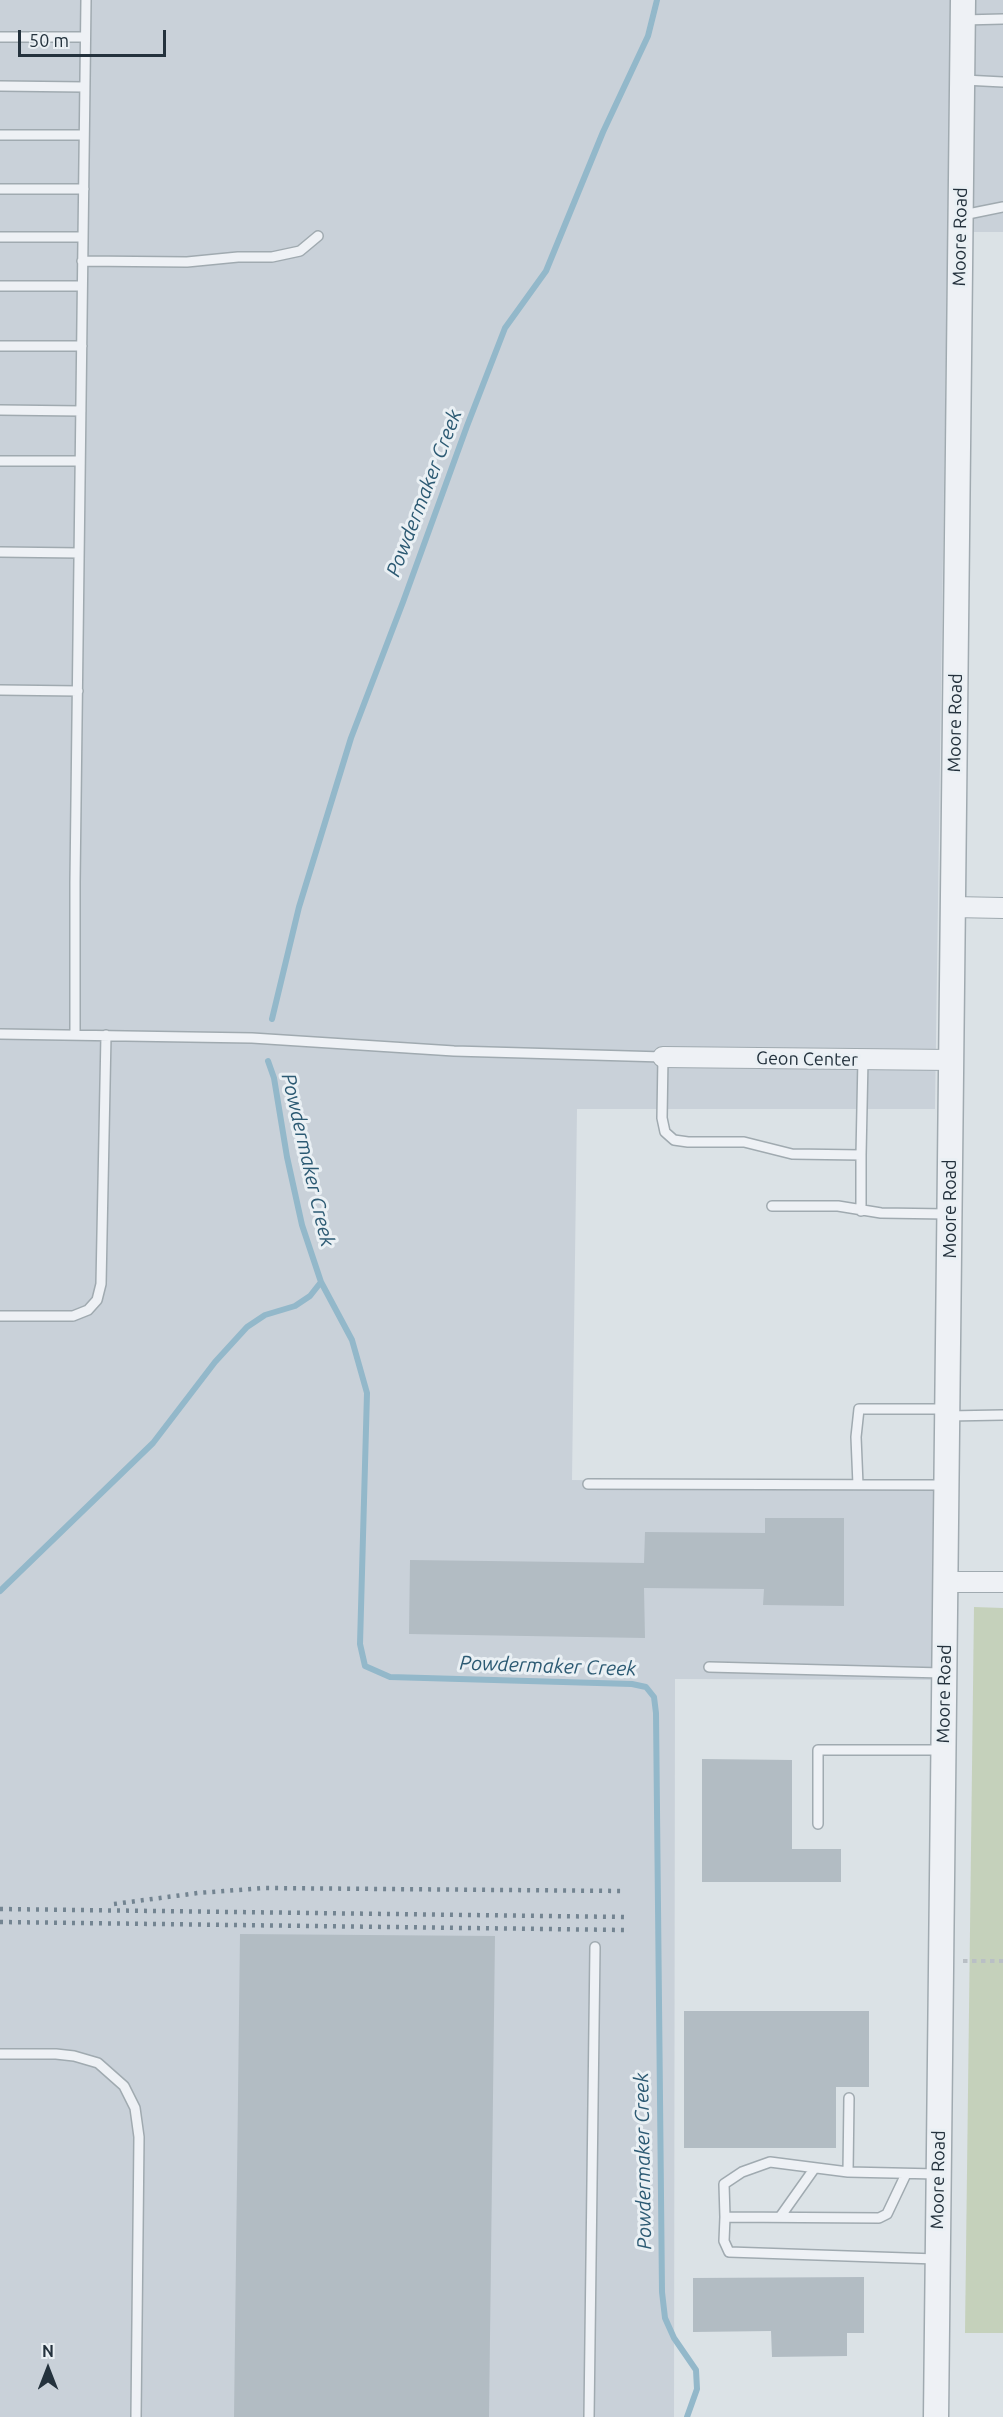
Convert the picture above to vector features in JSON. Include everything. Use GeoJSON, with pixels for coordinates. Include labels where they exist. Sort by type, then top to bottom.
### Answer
{"type":"FeatureCollection","features":[{"type":"Feature","properties":{"kind":"street","name":"Moore Road"},"geometry":{"type":"LineString","coordinates":[[936,2417],[963,10]]}},
{"type":"Feature","properties":{"kind":"street"},"geometry":{"type":"LineString","coordinates":[[953,908],[1003,908]]}},
{"type":"Feature","properties":{"kind":"street","name":"Geon Center"},"geometry":{"type":"LineString","coordinates":[[663,1057],[951,1060]]}},
{"type":"Feature","properties":{"kind":"street"},"geometry":{"type":"LineString","coordinates":[[945,1582],[1003,1582]]}},
{"type":"Feature","properties":{"kind":"lane"},"geometry":{"type":"LineString","coordinates":[[75,1034],[86,0]]}},
{"type":"Feature","properties":{"kind":"lane"},"geometry":{"type":"LineString","coordinates":[[963,10],[1003,20]]}},
{"type":"Feature","properties":{"kind":"lane"},"geometry":{"type":"LineString","coordinates":[[0,37],[85,37]]}},
{"type":"Feature","properties":{"kind":"lane"},"geometry":{"type":"LineString","coordinates":[[962,80],[1003,82]]}},
{"type":"Feature","properties":{"kind":"lane"},"geometry":{"type":"LineString","coordinates":[[0,86],[84,87]]}},
{"type":"Feature","properties":{"kind":"lane"},"geometry":{"type":"LineString","coordinates":[[0,135],[84,135]]}},
{"type":"Feature","properties":{"kind":"lane"},"geometry":{"type":"LineString","coordinates":[[0,189],[84,189]]}},
{"type":"Feature","properties":{"kind":"lane"},"geometry":{"type":"LineString","coordinates":[[961,215],[1003,207]]}},
{"type":"Feature","properties":{"kind":"lane"},"geometry":{"type":"LineString","coordinates":[[82,261],[187,262],[238,257],[272,257],[300,251],[318,236]]}},
{"type":"Feature","properties":{"kind":"lane"},"geometry":{"type":"LineString","coordinates":[[0,237],[82,237]]}},
{"type":"Feature","properties":{"kind":"lane"},"geometry":{"type":"LineString","coordinates":[[0,286],[82,286]]}},
{"type":"Feature","properties":{"kind":"lane"},"geometry":{"type":"LineString","coordinates":[[0,346],[82,346]]}},
{"type":"Feature","properties":{"kind":"lane"},"geometry":{"type":"LineString","coordinates":[[0,410],[81,411]]}},
{"type":"Feature","properties":{"kind":"lane"},"geometry":{"type":"LineString","coordinates":[[0,461],[80,461]]}},
{"type":"Feature","properties":{"kind":"lane"},"geometry":{"type":"LineString","coordinates":[[0,552],[79,554]]}},
{"type":"Feature","properties":{"kind":"lane"},"geometry":{"type":"LineString","coordinates":[[0,690],[78,691]]}},
{"type":"Feature","properties":{"kind":"lane"},"geometry":{"type":"LineString","coordinates":[[0,1034],[287,1039],[454,1052],[663,1057],[662,1118],[665,1132],[674,1140],[744,1142],[792,1154],[861,1155]]}},
{"type":"Feature","properties":{"kind":"lane"},"geometry":{"type":"LineString","coordinates":[[0,1316],[74,1316],[88,1310],[97,1300],[101,1284],[106,1035]]}},
{"type":"Feature","properties":{"kind":"lane"},"geometry":{"type":"LineString","coordinates":[[861,1211],[863,1059]]}},
{"type":"Feature","properties":{"kind":"lane"},"geometry":{"type":"LineString","coordinates":[[772,1206],[838,1206],[881,1213],[950,1214]]}},
{"type":"Feature","properties":{"kind":"lane"},"geometry":{"type":"LineString","coordinates":[[858,1485],[856,1437],[859,1409],[1003,1415]]}},
{"type":"Feature","properties":{"kind":"lane"},"geometry":{"type":"LineString","coordinates":[[588,1484],[947,1485]]}},
{"type":"Feature","properties":{"kind":"lane"},"geometry":{"type":"LineString","coordinates":[[709,1667],[944,1673]]}},
{"type":"Feature","properties":{"kind":"lane"},"geometry":{"type":"LineString","coordinates":[[818,1824],[818,1750],[944,1750]]}},
{"type":"Feature","properties":{"kind":"lane"},"geometry":{"type":"LineString","coordinates":[[589,2417],[595,1947]]}},
{"type":"Feature","properties":{"kind":"lane"},"geometry":{"type":"LineString","coordinates":[[0,2054],[56,2054],[74,2056],[98,2063],[124,2086],[135,2108],[140,2137],[136,2417]]}},
{"type":"Feature","properties":{"kind":"lane"},"geometry":{"type":"LineString","coordinates":[[848,2172],[849,2098]]}},
{"type":"Feature","properties":{"kind":"lane"},"geometry":{"type":"LineString","coordinates":[[938,2174],[848,2172],[770,2162],[742,2172],[724,2184],[724,2241],[729,2252],[938,2259]]}},
{"type":"Feature","properties":{"kind":"lane"},"geometry":{"type":"LineString","coordinates":[[780,2217],[814,2169]]}},
{"type":"Feature","properties":{"kind":"lane"},"geometry":{"type":"LineString","coordinates":[[725,2217],[879,2218],[887,2214],[906,2174]]}},
{"type":"Feature","properties":{"kind":"path"},"geometry":{"type":"LineString","coordinates":[[941,1960],[1003,1961]]}},
{"type":"Feature","properties":{"kind":"shaded area"},"geometry":{"type":"Polygon","coordinates":[[[0,0],[951,0],[935,1109],[577,1109],[572,1480],[936,1484],[933,1680],[675,1679],[674,2417],[0,2417],[0,0]]]}},
{"type":"Feature","properties":{"kind":"shaded area"},"geometry":{"type":"Polygon","coordinates":[[[976,0],[1003,0],[1003,232],[971,232],[976,0]]]}},
{"type":"Feature","properties":{"kind":"green space"},"geometry":{"type":"Polygon","coordinates":[[[974,1607],[1003,1608],[1003,2333],[965,2333],[974,1607]]]}},
{"type":"Feature","properties":{"kind":"building"},"geometry":{"type":"Polygon","coordinates":[[[765,1518],[844,1518],[844,1606],[763,1605],[764,1589],[644,1588],[645,1638],[409,1634],[410,1560],[644,1563],[645,1532],[765,1533],[765,1518]]]}},
{"type":"Feature","properties":{"kind":"building"},"geometry":{"type":"Polygon","coordinates":[[[702,1759],[792,1760],[792,1849],[841,1849],[841,1882],[702,1882],[702,1759]]]}},
{"type":"Feature","properties":{"kind":"building"},"geometry":{"type":"Polygon","coordinates":[[[240,1934],[495,1936],[489,2417],[234,2417],[240,1934]]]}},
{"type":"Feature","properties":{"kind":"building"},"geometry":{"type":"Polygon","coordinates":[[[684,2011],[869,2011],[869,2087],[836,2087],[836,2148],[684,2148],[684,2011]]]}},
{"type":"Feature","properties":{"kind":"building"},"geometry":{"type":"Polygon","coordinates":[[[864,2277],[864,2333],[847,2333],[847,2356],[772,2357],[771,2331],[693,2332],[693,2278],[864,2277]]]}},
{"type":"Feature","properties":{"kind":"waterway","name":"Powdermaker Creek"},"geometry":{"type":"LineString","coordinates":[[272,1019],[299,907],[351,738],[467,426],[505,328],[546,271],[603,132],[648,36],[657,0]]}},
{"type":"Feature","properties":{"kind":"waterway","name":"Powdermaker Creek"},"geometry":{"type":"LineString","coordinates":[[268,1061],[274,1078],[287,1157],[302,1225],[321,1282],[352,1340],[367,1393],[360,1644],[365,1666],[390,1677],[632,1684],[646,1687],[654,1697],[662,2292],[665,2318],[674,2338],[696,2370],[697,2389],[687,2417]]}},
{"type":"Feature","properties":{"kind":"waterway"},"geometry":{"type":"LineString","coordinates":[[0,1591],[153,1443],[215,1362],[247,1327],[265,1315],[295,1306],[310,1296],[321,1282]]}},
{"type":"Feature","properties":{"kind":"railway"},"geometry":{"type":"LineString","coordinates":[[114,1904],[198,1893],[264,1888],[626,1891]]}},
{"type":"Feature","properties":{"kind":"railway"},"geometry":{"type":"LineString","coordinates":[[0,1909],[625,1917]]}},
{"type":"Feature","properties":{"kind":"railway"},"geometry":{"type":"LineString","coordinates":[[0,1922],[624,1930]]}}]}
